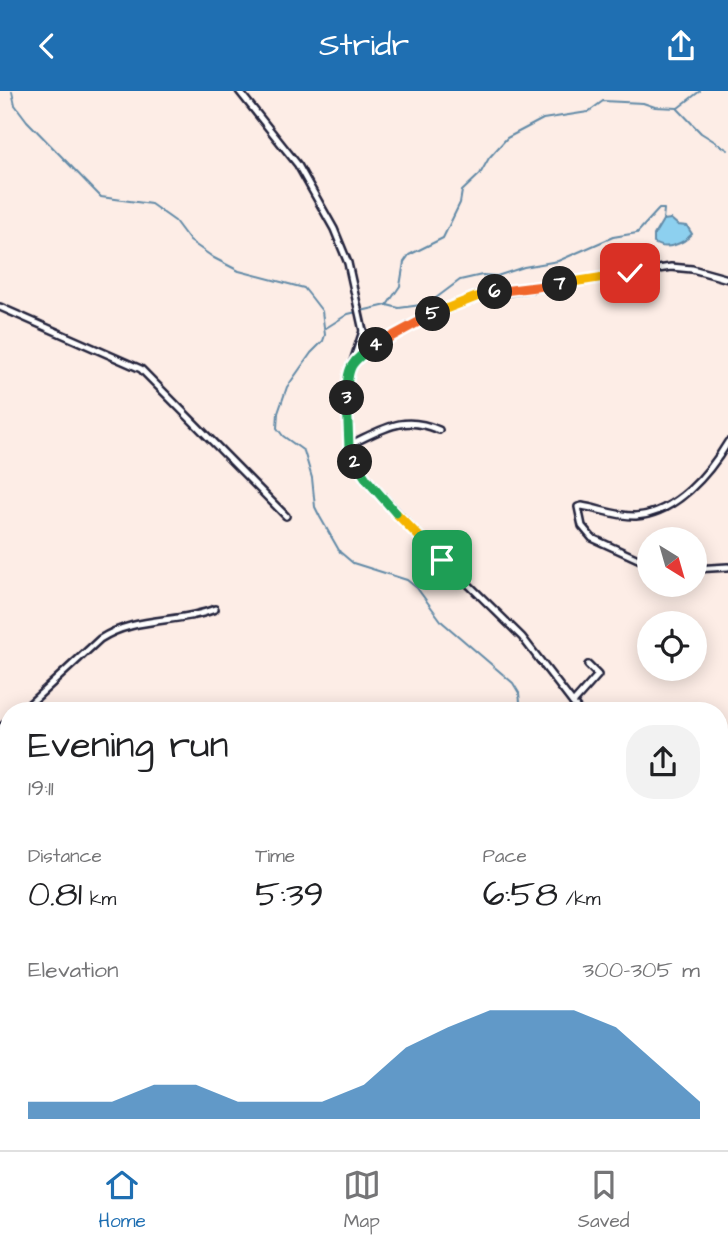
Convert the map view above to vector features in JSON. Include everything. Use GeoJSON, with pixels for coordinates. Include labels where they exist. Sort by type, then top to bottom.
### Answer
{"type":"FeatureCollection","features":[{"type":"Feature","properties":{"kind":"street"},"geometry":{"type":"LineString","coordinates":[[239,91],[298,165],[334,229],[350,271],[363,331],[371,341],[378,344]]}},
{"type":"Feature","properties":{"kind":"street"},"geometry":{"type":"LineString","coordinates":[[355,358],[436,313],[490,293],[671,267],[692,269],[728,279]]}},
{"type":"Feature","properties":{"kind":"street"},"geometry":{"type":"LineString","coordinates":[[0,307],[141,369],[286,516]]}},
{"type":"Feature","properties":{"kind":"street"},"geometry":{"type":"LineString","coordinates":[[363,331],[347,380],[349,445],[358,467],[392,509],[506,619],[572,702]]}},
{"type":"Feature","properties":{"kind":"street"},"geometry":{"type":"LineString","coordinates":[[349,445],[388,427],[406,423],[416,422],[439,430]]}},
{"type":"Feature","properties":{"kind":"street"},"geometry":{"type":"LineString","coordinates":[[637,559],[592,538],[582,526],[578,507],[635,516],[655,512],[673,503],[705,474],[728,442]]}},
{"type":"Feature","properties":{"kind":"street"},"geometry":{"type":"LineString","coordinates":[[707,568],[728,567]]}},
{"type":"Feature","properties":{"kind":"street"},"geometry":{"type":"LineString","coordinates":[[32,702],[111,632],[125,625],[183,618],[215,609]]}},
{"type":"Feature","properties":{"kind":"street"},"geometry":{"type":"LineString","coordinates":[[574,702],[598,675],[588,665]]}},
{"type":"Feature","properties":{"kind":"water"},"geometry":{"type":"Polygon","coordinates":[[[671,219],[678,225],[687,226],[692,234],[674,245],[654,243],[654,235],[663,220],[671,219]]]}},
{"type":"Feature","properties":{"kind":"waterway"},"geometry":{"type":"LineString","coordinates":[[12,91],[15,105],[27,121],[101,197],[151,204],[175,221],[190,241],[214,258],[239,271],[304,288],[322,311],[325,335],[287,387],[278,413],[277,428],[283,436],[304,451],[312,478],[315,507],[320,517],[340,552],[353,563],[407,580],[417,588],[442,622],[513,683],[519,693],[520,702]]}},
{"type":"Feature","properties":{"kind":"waterway"},"geometry":{"type":"LineString","coordinates":[[387,305],[400,286],[404,262],[409,255],[443,238],[460,203],[462,191],[480,174],[489,158],[507,138],[543,119],[588,112],[603,101],[678,108],[700,91]]}},
{"type":"Feature","properties":{"kind":"waterway"},"geometry":{"type":"LineString","coordinates":[[678,109],[701,133],[728,150]]}},
{"type":"Feature","properties":{"kind":"waterway"},"geometry":{"type":"LineString","coordinates":[[326,328],[348,314],[387,305],[399,308],[428,304],[460,280],[482,275],[497,276],[524,267],[558,261],[613,237],[637,233],[659,209],[664,209],[663,220]]}},
{"type":"Feature","properties":{"kind":"route"},"geometry":{"type":"LineString","coordinates":[[442,560],[392,509],[367,480],[354,459],[348,434],[347,380],[351,364],[355,358],[406,328],[476,297],[630,273]]}}]}
